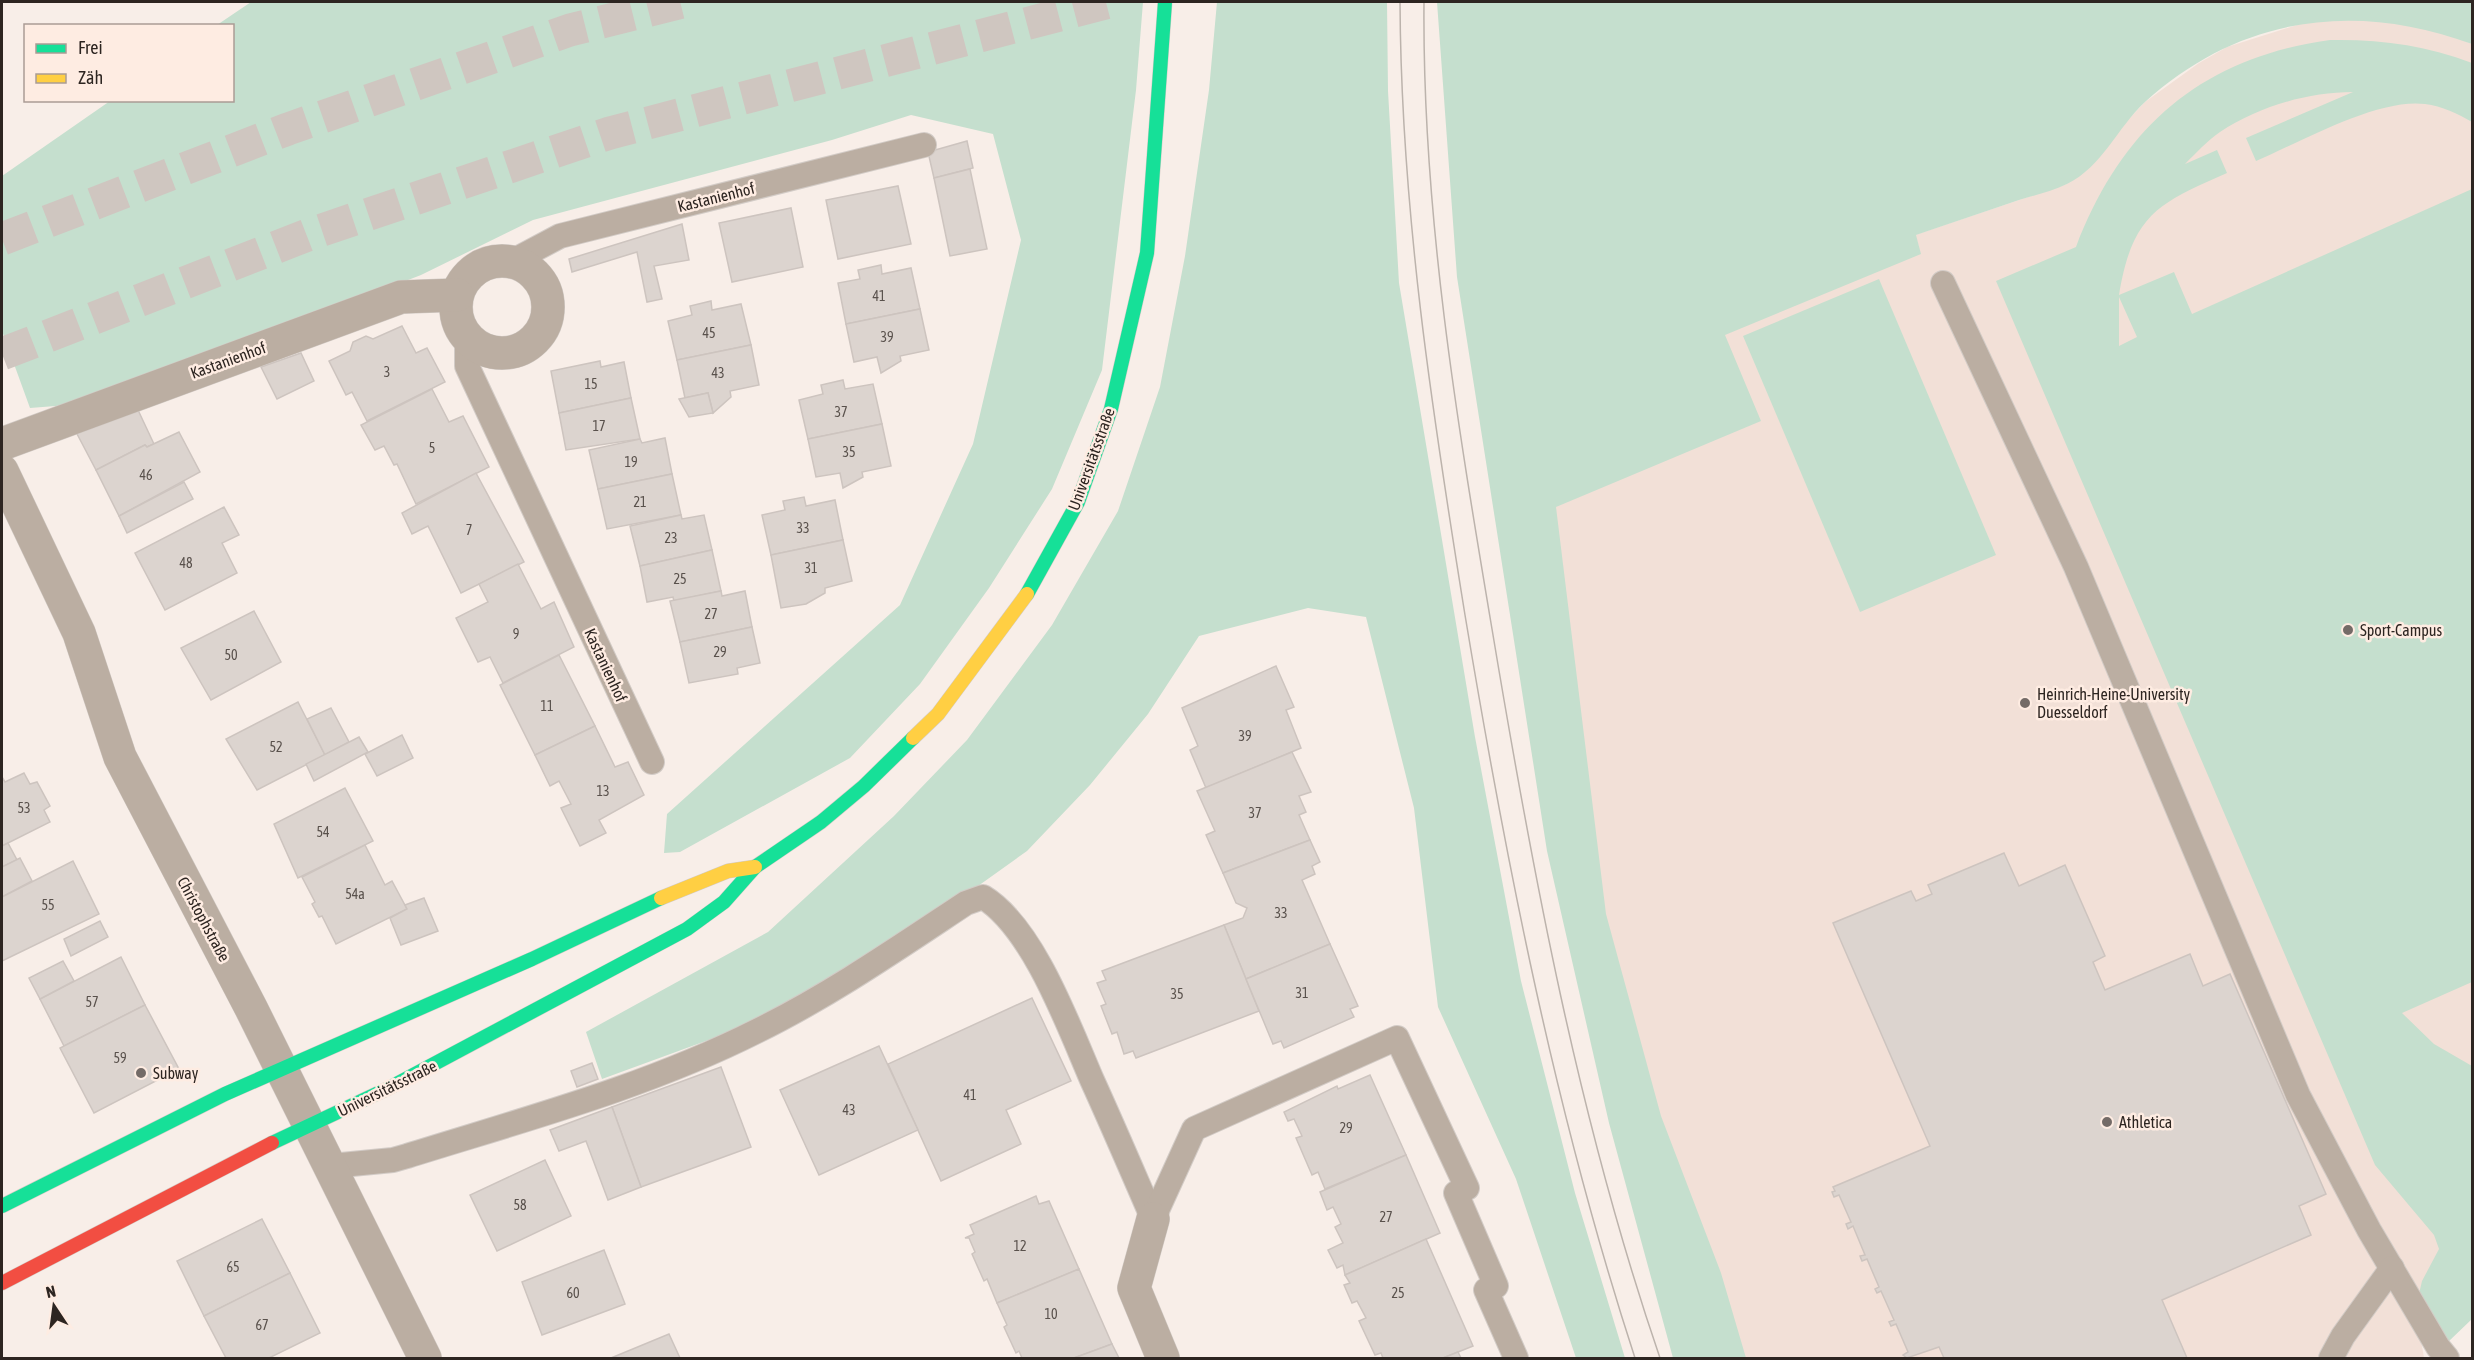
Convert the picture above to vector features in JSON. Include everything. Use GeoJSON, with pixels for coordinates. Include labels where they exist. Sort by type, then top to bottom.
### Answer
{"type":"FeatureCollection","features":[{"type":"Feature","properties":{"kind":"street","name":"Universitätsstraße"},"geometry":{"type":"LineString","coordinates":[[2,1283],[310,1125],[389,1088],[687,929],[724,902],[755,867],[821,822],[864,786],[938,714],[1020,607],[1078,502],[1111,409],[1148,253],[1165,2]]}},
{"type":"Feature","properties":{"kind":"street","name":"Kastanienhof"},"geometry":{"type":"LineString","coordinates":[[467,337],[458,317],[457,295],[467,277],[483,265],[497,261],[512,262]]}},
{"type":"Feature","properties":{"kind":"street"},"geometry":{"type":"LineString","coordinates":[[467,337],[484,348],[504,352],[524,347],[539,334],[546,315],[546,296],[534,274],[512,262]]}},
{"type":"Feature","properties":{"kind":"street","name":"Kastanienhof"},"geometry":{"type":"LineString","coordinates":[[2,444],[401,297],[457,295]]}},
{"type":"Feature","properties":{"kind":"street","name":"Christophstraße"},"geometry":{"type":"LineString","coordinates":[[2,471],[79,633],[120,757],[331,1166],[425,1359]]}},
{"type":"Feature","properties":{"kind":"street","name":"Universitätsstraße"},"geometry":{"type":"LineString","coordinates":[[2,1206],[281,1068],[522,964],[693,883],[728,871],[755,867]]}},
{"type":"Feature","properties":{"kind":"street"},"geometry":{"type":"LineString","coordinates":[[1153,1219],[1134,1288],[1163,1359]]}},
{"type":"Feature","properties":{"kind":"lane","name":"Kastanienhof"},"geometry":{"type":"LineString","coordinates":[[512,262],[560,236],[924,145]]}},
{"type":"Feature","properties":{"kind":"lane"},"geometry":{"type":"LineString","coordinates":[[1943,283],[2076,567],[2298,1095],[2392,1268],[2447,1359]]}},
{"type":"Feature","properties":{"kind":"lane","name":"Kastanienhof"},"geometry":{"type":"LineString","coordinates":[[467,337],[466,366],[652,762]]}},
{"type":"Feature","properties":{"kind":"lane"},"geometry":{"type":"LineString","coordinates":[[331,1166],[400,1158],[594,1099],[679,1066],[757,1031],[851,979],[966,903],[983,897],[998,907],[1029,948],[1040,968],[1063,1012],[1153,1219]]}},
{"type":"Feature","properties":{"kind":"lane"},"geometry":{"type":"LineString","coordinates":[[1153,1219],[1194,1129],[1397,1038],[1467,1188],[1456,1193],[1496,1286],[1486,1290],[1516,1359]]}},
{"type":"Feature","properties":{"kind":"lane"},"geometry":{"type":"LineString","coordinates":[[2331,1359],[2343,1336],[2392,1268]]}},
{"type":"Feature","properties":{"kind":"shaded area","name":"Heinrich-Heine-University Duesseldorf"},"geometry":{"type":"Polygon","coordinates":[[[2338,19],[2395,22],[2442,32],[2472,44],[2472,1219],[2444,1263],[2414,1298],[2424,1358],[1692,1358],[1607,965],[1548,441],[1698,341],[1919,247],[1915,235],[2067,184],[2145,102],[2199,63],[2227,47],[2300,24],[2338,19]]]}},
{"type":"Feature","properties":{"kind":"green space"},"geometry":{"type":"Polygon","coordinates":[[[251,2],[1143,2],[1136,90],[1102,370],[1052,489],[989,588],[920,684],[850,758],[680,852],[664,853],[667,814],[900,605],[973,444],[1021,240],[993,134],[911,115],[832,140],[533,220],[421,275],[194,363],[68,405],[30,408],[2,331],[2,176],[109,102],[234,102],[234,24],[218,24],[251,2]]]}},
{"type":"Feature","properties":{"kind":"green space"},"geometry":{"type":"Polygon","coordinates":[[[1217,2],[1387,2],[1388,91],[1399,283],[1475,737],[1521,981],[1575,1193],[1625,1358],[1576,1358],[1516,1179],[1438,1007],[1414,808],[1366,617],[1308,608],[1199,636],[1148,714],[1090,785],[1027,851],[957,901],[755,1023],[602,1079],[586,1032],[768,932],[894,816],[967,740],[1052,625],[1118,511],[1160,387],[1185,256],[1209,90],[1217,2]]]}},
{"type":"Feature","properties":{"kind":"green space"},"geometry":{"type":"Polygon","coordinates":[[[1437,2],[2472,2],[2472,44],[2428,31],[2385,23],[2342,21],[2300,25],[2259,35],[2220,51],[2182,73],[2145,102],[2090,168],[2067,184],[1916,235],[1921,254],[1725,335],[1761,421],[1556,507],[1606,914],[1661,1116],[1721,1273],[1746,1358],[1673,1358],[1609,1123],[1547,851],[1457,277],[1437,2]]]}},
{"type":"Feature","properties":{"kind":"green space"},"geometry":{"type":"Polygon","coordinates":[[[2330,40],[2366,41],[2402,44],[2472,63],[2472,122],[2431,105],[2406,104],[2362,114],[2256,161],[2246,138],[2353,92],[2301,98],[2250,115],[2215,136],[2185,164],[2217,150],[2227,173],[2183,193],[2152,215],[2132,246],[2119,295],[2174,272],[2192,314],[2472,189],[2472,982],[2402,1013],[2434,1044],[2472,1066],[2472,1319],[2448,1342],[2419,1294],[2422,1281],[2439,1249],[2434,1235],[2375,1165],[1996,281],[2076,247],[2095,204],[2117,167],[2143,134],[2172,105],[2205,82],[2242,63],[2284,49],[2330,40]],[[2119,297],[2119,346],[2137,337],[2119,297]]]}},
{"type":"Feature","properties":{"kind":"green space"},"geometry":{"type":"Polygon","coordinates":[[[1879,279],[1996,555],[1860,612],[1743,336],[1879,279]]]}},
{"type":"Feature","properties":{"kind":"building"},"geometry":{"type":"Polygon","coordinates":[[[967,141],[973,168],[934,178],[928,152],[967,141]]]}},
{"type":"Feature","properties":{"kind":"building"},"geometry":{"type":"Polygon","coordinates":[[[970,169],[987,249],[950,256],[934,178],[970,169]]]}},
{"type":"Feature","properties":{"kind":"building"},"geometry":{"type":"Polygon","coordinates":[[[898,186],[911,244],[838,259],[826,200],[898,186]]]}},
{"type":"Feature","properties":{"kind":"building"},"geometry":{"type":"Polygon","coordinates":[[[791,208],[803,267],[732,282],[719,223],[791,208]]]}},
{"type":"Feature","properties":{"kind":"building"},"geometry":{"type":"Polygon","coordinates":[[[682,224],[689,260],[654,266],[662,299],[647,302],[637,252],[572,272],[569,259],[682,224]]]}},
{"type":"Feature","properties":{"kind":"building"},"geometry":{"type":"Polygon","coordinates":[[[881,265],[882,274],[911,268],[920,309],[846,324],[838,283],[860,279],[858,270],[881,265]]]}},
{"type":"Feature","properties":{"kind":"building"},"geometry":{"type":"Polygon","coordinates":[[[711,301],[712,310],[741,304],[751,345],[677,360],[668,321],[692,315],[690,306],[711,301]]]}},
{"type":"Feature","properties":{"kind":"building"},"geometry":{"type":"Polygon","coordinates":[[[920,309],[929,350],[900,356],[901,361],[881,373],[877,357],[854,362],[846,324],[920,309]]]}},
{"type":"Feature","properties":{"kind":"building"},"geometry":{"type":"Polygon","coordinates":[[[402,326],[416,353],[427,348],[445,382],[367,421],[352,392],[346,395],[329,361],[350,351],[353,342],[366,336],[373,339],[402,326]]]}},
{"type":"Feature","properties":{"kind":"building"},"geometry":{"type":"Polygon","coordinates":[[[751,345],[759,385],[730,391],[731,397],[713,413],[708,393],[685,398],[677,360],[751,345]]]}},
{"type":"Feature","properties":{"kind":"building"},"geometry":{"type":"Polygon","coordinates":[[[301,353],[314,381],[277,399],[261,367],[301,353]]]}},
{"type":"Feature","properties":{"kind":"building"},"geometry":{"type":"Polygon","coordinates":[[[600,361],[601,367],[624,362],[631,398],[559,413],[551,371],[600,361]]]}},
{"type":"Feature","properties":{"kind":"building"},"geometry":{"type":"Polygon","coordinates":[[[843,380],[845,389],[873,384],[882,424],[808,439],[799,400],[823,394],[821,385],[843,380]]]}},
{"type":"Feature","properties":{"kind":"building"},"geometry":{"type":"Polygon","coordinates":[[[432,389],[449,422],[463,416],[489,467],[416,504],[397,464],[394,465],[384,446],[375,450],[361,425],[432,389]]]}},
{"type":"Feature","properties":{"kind":"building"},"geometry":{"type":"Polygon","coordinates":[[[708,393],[713,413],[689,417],[679,399],[708,393]]]}},
{"type":"Feature","properties":{"kind":"building"},"geometry":{"type":"Polygon","coordinates":[[[631,398],[640,439],[566,450],[559,413],[631,398]]]}},
{"type":"Feature","properties":{"kind":"building"},"geometry":{"type":"Polygon","coordinates":[[[138,410],[154,444],[147,447],[145,445],[96,470],[76,432],[138,410]]]}},
{"type":"Feature","properties":{"kind":"building"},"geometry":{"type":"Polygon","coordinates":[[[882,424],[891,466],[862,472],[863,477],[843,488],[840,473],[816,477],[808,439],[882,424]]]}},
{"type":"Feature","properties":{"kind":"building"},"geometry":{"type":"Polygon","coordinates":[[[179,432],[200,472],[119,516],[96,470],[145,445],[147,447],[179,432]]]}},
{"type":"Feature","properties":{"kind":"building"},"geometry":{"type":"Polygon","coordinates":[[[665,438],[672,474],[598,489],[589,450],[640,439],[642,443],[665,438]]]}},
{"type":"Feature","properties":{"kind":"building"},"geometry":{"type":"Polygon","coordinates":[[[476,473],[524,562],[461,593],[428,526],[412,534],[402,513],[476,473]]]}},
{"type":"Feature","properties":{"kind":"building"},"geometry":{"type":"Polygon","coordinates":[[[672,474],[681,515],[607,529],[598,489],[672,474]]]}},
{"type":"Feature","properties":{"kind":"building"},"geometry":{"type":"Polygon","coordinates":[[[184,482],[193,499],[127,533],[119,516],[184,482]]]}},
{"type":"Feature","properties":{"kind":"building"},"geometry":{"type":"Polygon","coordinates":[[[804,497],[806,506],[835,500],[843,540],[771,555],[762,515],[785,510],[783,501],[804,497]]]}},
{"type":"Feature","properties":{"kind":"building"},"geometry":{"type":"Polygon","coordinates":[[[224,507],[239,535],[222,543],[237,573],[165,610],[135,553],[224,507]]]}},
{"type":"Feature","properties":{"kind":"building"},"geometry":{"type":"Polygon","coordinates":[[[681,515],[682,519],[704,515],[712,550],[640,566],[630,526],[681,515]]]}},
{"type":"Feature","properties":{"kind":"building"},"geometry":{"type":"Polygon","coordinates":[[[843,540],[852,581],[825,588],[825,593],[806,604],[781,608],[771,555],[843,540]]]}},
{"type":"Feature","properties":{"kind":"building"},"geometry":{"type":"Polygon","coordinates":[[[712,550],[721,591],[674,601],[673,597],[647,602],[640,566],[712,550]]]}},
{"type":"Feature","properties":{"kind":"building"},"geometry":{"type":"Polygon","coordinates":[[[518,564],[541,609],[554,602],[574,647],[503,683],[490,657],[478,662],[456,618],[488,602],[479,584],[518,564]]]}},
{"type":"Feature","properties":{"kind":"building"},"geometry":{"type":"Polygon","coordinates":[[[721,591],[722,596],[745,591],[752,627],[680,642],[670,601],[721,591]]]}},
{"type":"Feature","properties":{"kind":"building"},"geometry":{"type":"Polygon","coordinates":[[[254,611],[281,662],[211,700],[181,648],[254,611]]]}},
{"type":"Feature","properties":{"kind":"building"},"geometry":{"type":"Polygon","coordinates":[[[752,627],[760,663],[737,668],[738,674],[689,683],[680,642],[752,627]]]}},
{"type":"Feature","properties":{"kind":"building"},"geometry":{"type":"Polygon","coordinates":[[[559,655],[595,726],[535,755],[500,685],[559,655]]]}},
{"type":"Feature","properties":{"kind":"building"},"geometry":{"type":"Polygon","coordinates":[[[1276,666],[1294,707],[1286,710],[1301,748],[1206,788],[1190,750],[1198,746],[1182,708],[1276,666]]]}},
{"type":"Feature","properties":{"kind":"building"},"geometry":{"type":"Polygon","coordinates":[[[298,702],[325,755],[257,790],[226,739],[298,702]]]}},
{"type":"Feature","properties":{"kind":"building"},"geometry":{"type":"Polygon","coordinates":[[[331,708],[349,742],[325,755],[307,719],[331,708]]]}},
{"type":"Feature","properties":{"kind":"building"},"geometry":{"type":"Polygon","coordinates":[[[595,726],[615,767],[628,762],[644,795],[599,820],[606,833],[580,846],[561,808],[571,804],[559,781],[550,786],[535,755],[595,726]]]}},
{"type":"Feature","properties":{"kind":"building"},"geometry":{"type":"Polygon","coordinates":[[[402,735],[413,758],[377,776],[365,754],[402,735]]]}},
{"type":"Feature","properties":{"kind":"building"},"geometry":{"type":"Polygon","coordinates":[[[359,737],[368,752],[314,781],[306,764],[359,737]]]}},
{"type":"Feature","properties":{"kind":"building"},"geometry":{"type":"Polygon","coordinates":[[[1292,752],[1311,792],[1299,796],[1306,812],[1299,815],[1310,840],[1223,873],[1206,835],[1215,831],[1197,791],[1292,752]]]}},
{"type":"Feature","properties":{"kind":"building"},"geometry":{"type":"Polygon","coordinates":[[[24,773],[30,784],[37,782],[50,806],[44,810],[50,822],[2,846],[2,777],[5,782],[24,773]]]}},
{"type":"Feature","properties":{"kind":"building"},"geometry":{"type":"Polygon","coordinates":[[[345,788],[373,841],[298,878],[274,824],[345,788]]]}},
{"type":"Feature","properties":{"kind":"building"},"geometry":{"type":"Polygon","coordinates":[[[1310,840],[1320,862],[1312,866],[1315,874],[1302,880],[1330,944],[1246,979],[1224,925],[1243,918],[1247,908],[1236,903],[1223,873],[1310,840]]]}},
{"type":"Feature","properties":{"kind":"building"},"geometry":{"type":"Polygon","coordinates":[[[8,843],[17,860],[2,867],[2,846],[8,843]]]}},
{"type":"Feature","properties":{"kind":"building"},"geometry":{"type":"Polygon","coordinates":[[[365,845],[385,885],[392,881],[407,909],[336,944],[322,916],[319,917],[312,904],[315,902],[302,877],[365,845]]]}},
{"type":"Feature","properties":{"kind":"building","name":"Athletica"},"geometry":{"type":"Polygon","coordinates":[[[2004,853],[2019,886],[2065,865],[2105,956],[2093,962],[2105,990],[2190,954],[2203,986],[2230,974],[2326,1194],[2299,1206],[2311,1235],[2162,1300],[2187,1358],[1944,1358],[1939,1347],[1907,1358],[1903,1355],[1908,1352],[1896,1324],[1891,1326],[1889,1322],[1894,1320],[1881,1291],[1877,1293],[1875,1289],[1879,1287],[1867,1259],[1862,1261],[1860,1256],[1865,1255],[1853,1226],[1848,1229],[1846,1224],[1851,1222],[1839,1195],[1834,1197],[1832,1192],[1835,1191],[1833,1187],[1930,1146],[1833,923],[1911,891],[1916,901],[1932,894],[1928,885],[2004,853]]]}},
{"type":"Feature","properties":{"kind":"building"},"geometry":{"type":"Polygon","coordinates":[[[20,858],[32,881],[2,897],[2,867],[20,858]]]}},
{"type":"Feature","properties":{"kind":"building"},"geometry":{"type":"Polygon","coordinates":[[[73,861],[99,914],[2,961],[2,897],[73,861]]]}},
{"type":"Feature","properties":{"kind":"building"},"geometry":{"type":"Polygon","coordinates":[[[424,898],[438,931],[401,945],[390,918],[407,909],[405,905],[424,898]]]}},
{"type":"Feature","properties":{"kind":"building"},"geometry":{"type":"Polygon","coordinates":[[[100,921],[108,937],[71,956],[64,939],[100,921]]]}},
{"type":"Feature","properties":{"kind":"building"},"geometry":{"type":"Polygon","coordinates":[[[1224,925],[1259,1011],[1136,1058],[1133,1051],[1124,1054],[1117,1032],[1112,1034],[1101,1006],[1106,1004],[1097,983],[1106,980],[1102,971],[1224,925]]]}},
{"type":"Feature","properties":{"kind":"building"},"geometry":{"type":"Polygon","coordinates":[[[1330,944],[1358,1006],[1350,1009],[1354,1017],[1284,1048],[1281,1041],[1273,1044],[1246,979],[1330,944]]]}},
{"type":"Feature","properties":{"kind":"building"},"geometry":{"type":"Polygon","coordinates":[[[121,957],[145,1005],[64,1046],[40,999],[121,957]]]}},
{"type":"Feature","properties":{"kind":"building"},"geometry":{"type":"Polygon","coordinates":[[[63,961],[74,981],[40,999],[29,978],[63,961]]]}},
{"type":"Feature","properties":{"kind":"building"},"geometry":{"type":"Polygon","coordinates":[[[1032,998],[1071,1081],[1006,1110],[1021,1144],[941,1181],[888,1064],[1032,998]]]}},
{"type":"Feature","properties":{"kind":"building"},"geometry":{"type":"Polygon","coordinates":[[[145,1005],[179,1069],[94,1113],[60,1048],[145,1005]]]}},
{"type":"Feature","properties":{"kind":"building"},"geometry":{"type":"Polygon","coordinates":[[[879,1046],[918,1130],[819,1175],[780,1090],[879,1046]]]}},
{"type":"Feature","properties":{"kind":"building"},"geometry":{"type":"Polygon","coordinates":[[[592,1063],[598,1079],[577,1087],[571,1071],[592,1063]]]}},
{"type":"Feature","properties":{"kind":"building"},"geometry":{"type":"Polygon","coordinates":[[[721,1067],[751,1147],[641,1187],[612,1107],[721,1067]]]}},
{"type":"Feature","properties":{"kind":"building"},"geometry":{"type":"Polygon","coordinates":[[[1370,1075],[1406,1155],[1325,1189],[1318,1172],[1312,1175],[1296,1138],[1302,1136],[1294,1119],[1288,1121],[1284,1112],[1337,1086],[1338,1089],[1370,1075]]]}},
{"type":"Feature","properties":{"kind":"building"},"geometry":{"type":"Polygon","coordinates":[[[612,1107],[641,1187],[608,1200],[586,1141],[559,1151],[550,1130],[612,1107]]]}},
{"type":"Feature","properties":{"kind":"building"},"geometry":{"type":"Polygon","coordinates":[[[1406,1155],[1440,1233],[1345,1275],[1343,1265],[1337,1268],[1328,1250],[1343,1243],[1335,1227],[1341,1224],[1333,1207],[1327,1210],[1320,1192],[1406,1155]]]}},
{"type":"Feature","properties":{"kind":"building"},"geometry":{"type":"Polygon","coordinates":[[[545,1160],[571,1216],[497,1251],[470,1195],[545,1160]]]}},
{"type":"Feature","properties":{"kind":"building"},"geometry":{"type":"Polygon","coordinates":[[[1036,1196],[1039,1204],[1049,1201],[1079,1269],[997,1303],[987,1279],[984,1281],[972,1254],[975,1252],[969,1238],[965,1238],[974,1234],[970,1225],[1036,1196]]]}},
{"type":"Feature","properties":{"kind":"building"},"geometry":{"type":"Polygon","coordinates":[[[262,1219],[290,1273],[204,1316],[177,1261],[262,1219]]]}},
{"type":"Feature","properties":{"kind":"building"},"geometry":{"type":"Polygon","coordinates":[[[1426,1239],[1473,1346],[1443,1358],[1383,1358],[1381,1353],[1375,1355],[1359,1321],[1366,1318],[1357,1301],[1352,1303],[1344,1285],[1350,1283],[1345,1275],[1426,1239]]]}},
{"type":"Feature","properties":{"kind":"building"},"geometry":{"type":"Polygon","coordinates":[[[604,1250],[625,1304],[542,1335],[522,1282],[604,1250]]]}},
{"type":"Feature","properties":{"kind":"building"},"geometry":{"type":"Polygon","coordinates":[[[1079,1269],[1112,1344],[1074,1358],[1022,1358],[1019,1351],[1016,1353],[1004,1327],[1007,1325],[997,1303],[1079,1269]]]}},
{"type":"Feature","properties":{"kind":"building"},"geometry":{"type":"Polygon","coordinates":[[[290,1273],[320,1333],[269,1358],[226,1358],[204,1316],[290,1273]]]}},
{"type":"Feature","properties":{"kind":"building"},"geometry":{"type":"Polygon","coordinates":[[[669,1334],[680,1358],[611,1358],[669,1334]]]}},
{"type":"Feature","properties":{"kind":"building"},"geometry":{"type":"Polygon","coordinates":[[[1112,1344],[1119,1358],[1074,1358],[1112,1344]]]}},
{"type":"Feature","properties":{"kind":"building"},"geometry":{"type":"Polygon","coordinates":[[[1458,1352],[1461,1358],[1443,1358],[1458,1352]]]}},
{"type":"Feature","properties":{"kind":"tunnel"},"geometry":{"type":"LineString","coordinates":[[2,239],[288,129],[570,30],[682,2]]}},
{"type":"Feature","properties":{"kind":"tunnel"},"geometry":{"type":"LineString","coordinates":[[2,354],[310,234],[610,133],[1109,2]]}},
{"type":"Feature","properties":{"kind":"tram line"},"geometry":{"type":"LineString","coordinates":[[1400,2],[1402,79],[1412,233],[1441,462],[1481,709],[1516,897],[1558,1083],[1581,1175],[1635,1358]]}},
{"type":"Feature","properties":{"kind":"tram line"},"geometry":{"type":"LineString","coordinates":[[1424,2],[1429,159],[1444,316],[1466,473],[1524,814],[1582,1088],[1605,1179],[1660,1358]]}},
{"type":"Feature","properties":{"kind":"traffic: fast"},"geometry":{"type":"LineString","coordinates":[[1027,594],[1078,502],[1111,409],[1147,253],[1165,2]]}},
{"type":"Feature","properties":{"kind":"traffic: fast"},"geometry":{"type":"LineString","coordinates":[[272,1143],[389,1088],[687,929],[724,902],[755,867],[821,822],[864,786],[913,738]]}},
{"type":"Feature","properties":{"kind":"traffic: fast"},"geometry":{"type":"LineString","coordinates":[[2,1206],[225,1094],[532,959],[661,898]]}},
{"type":"Feature","properties":{"kind":"traffic: slow"},"geometry":{"type":"LineString","coordinates":[[913,738],[938,714],[1027,594]]}},
{"type":"Feature","properties":{"kind":"traffic: slow"},"geometry":{"type":"LineString","coordinates":[[661,898],[728,871],[755,867]]}},
{"type":"Feature","properties":{"kind":"traffic: jam"},"geometry":{"type":"LineString","coordinates":[[2,1283],[272,1143]]}},
{"type":"Feature","properties":{"kind":"place","name":"Sport-Campus"},"geometry":{"type":"Point","coordinates":[2348,630]}},
{"type":"Feature","properties":{"kind":"place","name":"Heinrich-Heine-University Duesseldorf"},"geometry":{"type":"Point","coordinates":[2025,703]}},
{"type":"Feature","properties":{"kind":"place","name":"Subway"},"geometry":{"type":"Point","coordinates":[141,1073]}},
{"type":"Feature","properties":{"kind":"place","name":"Athletica"},"geometry":{"type":"Point","coordinates":[2107,1122]}}]}
